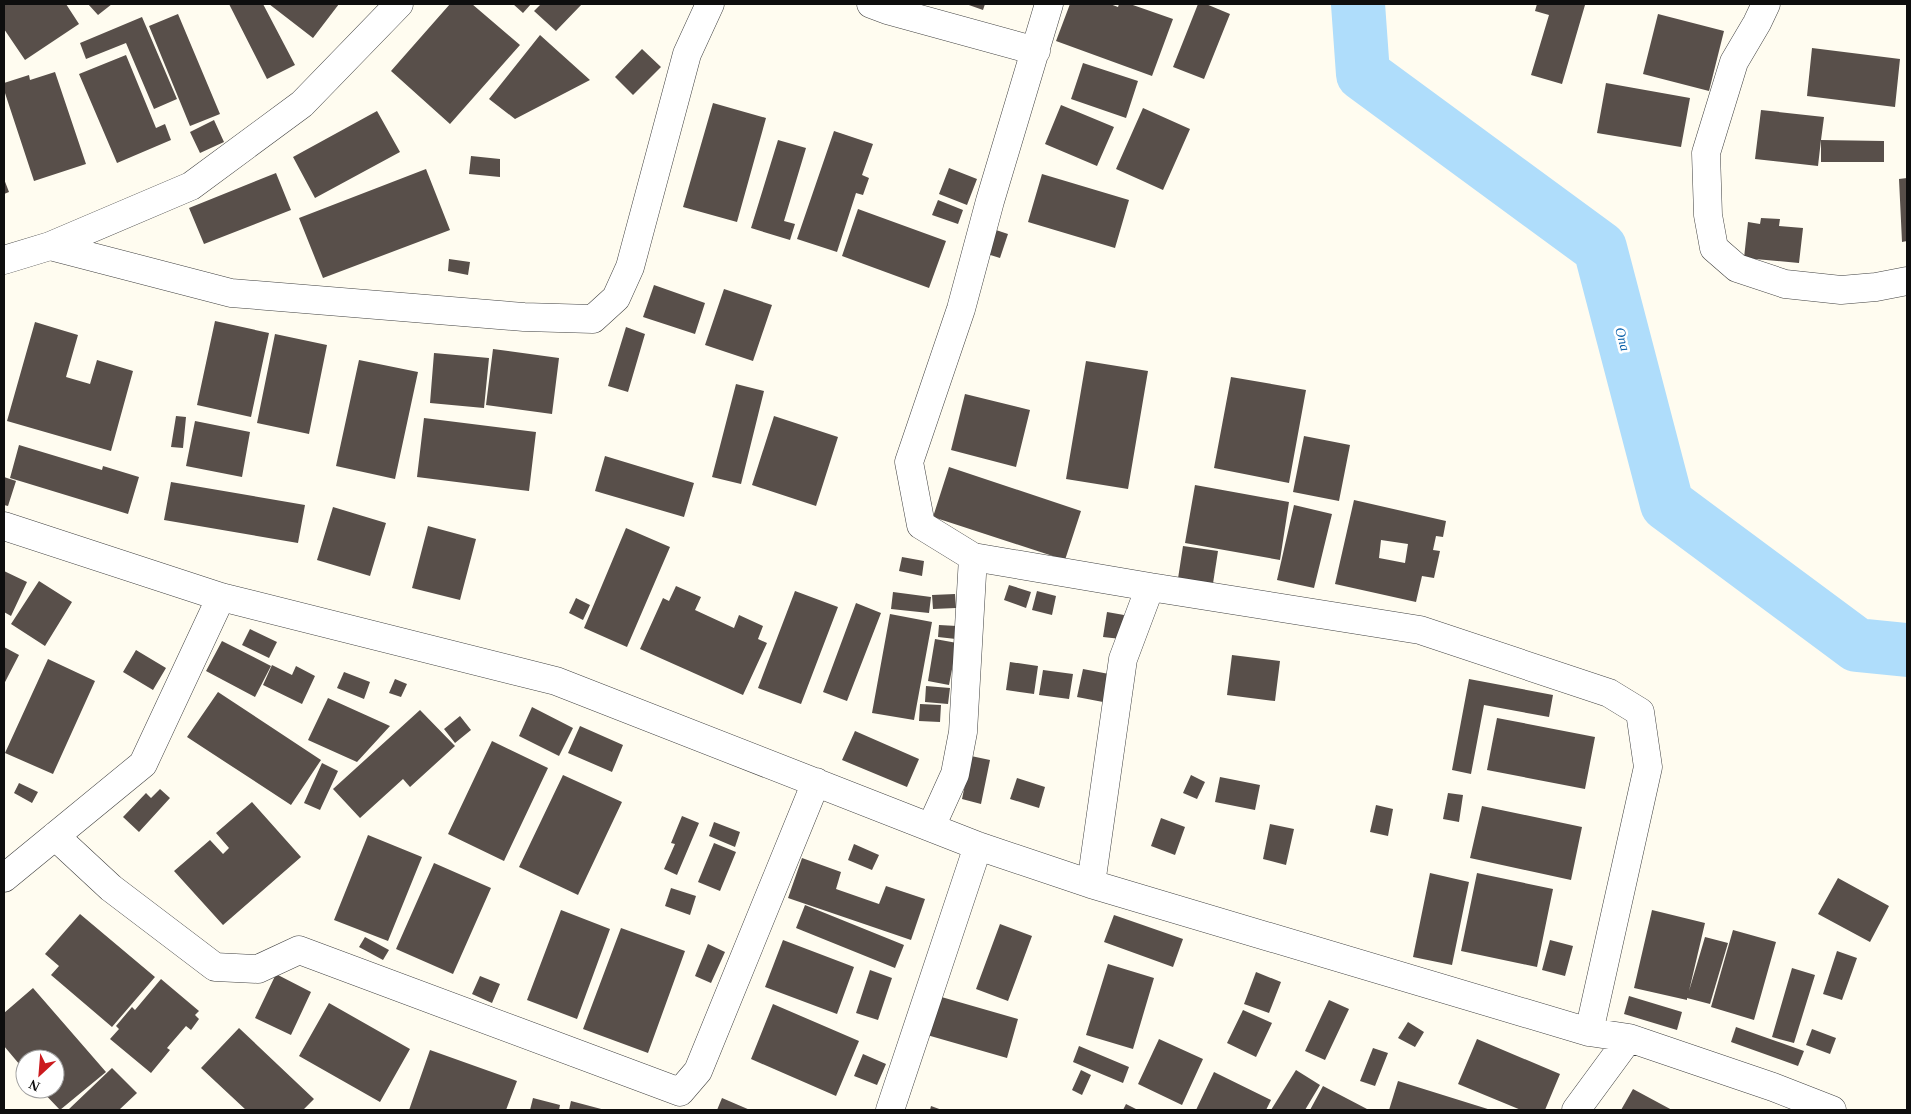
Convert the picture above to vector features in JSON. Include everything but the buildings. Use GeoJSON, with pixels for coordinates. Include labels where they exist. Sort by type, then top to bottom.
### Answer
{"type":"FeatureCollection","features":[{"type":"Feature","properties":{"kind":"street"},"geometry":{"type":"LineString","coordinates":[[4,260],[50,246],[191,186],[302,104],[399,4]]}},
{"type":"Feature","properties":{"kind":"street"},"geometry":{"type":"LineString","coordinates":[[50,246],[232,293],[524,317],[592,319],[616,298],[630,267],[687,54],[710,4]]}},
{"type":"Feature","properties":{"kind":"street"},"geometry":{"type":"LineString","coordinates":[[871,4],[1036,51]]}},
{"type":"Feature","properties":{"kind":"street"},"geometry":{"type":"LineString","coordinates":[[1049,4],[990,201],[962,308],[909,462],[921,526],[973,557],[1420,630],[1609,693],[1640,712],[1648,767],[1589,1032]]}},
{"type":"Feature","properties":{"kind":"street"},"geometry":{"type":"LineString","coordinates":[[1766,4],[1734,62],[1706,153],[1708,215],[1714,248],[1737,268],[1785,284],[1841,290],[1876,287],[1907,281]]}},
{"type":"Feature","properties":{"kind":"street"},"geometry":{"type":"LineString","coordinates":[[4,526],[221,597],[556,681],[978,846],[1090,884],[1589,1032],[1629,1038],[1772,1087],[1832,1110]]}},
{"type":"Feature","properties":{"kind":"street"},"geometry":{"type":"LineString","coordinates":[[931,827],[955,774],[963,732],[973,557]]}},
{"type":"Feature","properties":{"kind":"street"},"geometry":{"type":"LineString","coordinates":[[1090,884],[1123,659],[1150,587]]}},
{"type":"Feature","properties":{"kind":"street"},"geometry":{"type":"LineString","coordinates":[[4,878],[143,764],[221,597]]}},
{"type":"Feature","properties":{"kind":"street"},"geometry":{"type":"LineString","coordinates":[[55,836],[111,888],[215,967],[258,970],[299,950],[680,1092],[698,1071],[816,782]]}},
{"type":"Feature","properties":{"kind":"street"},"geometry":{"type":"LineString","coordinates":[[890,1110],[978,846]]}},
{"type":"Feature","properties":{"kind":"street"},"geometry":{"type":"LineString","coordinates":[[1576,1110],[1629,1038]]}},
{"type":"Feature","properties":{"kind":"waterway","name":"Ona"},"geometry":{"type":"LineString","coordinates":[[1358,4],[1363,74],[1600,248],[1667,504],[1857,645],[1907,650]]}}]}
